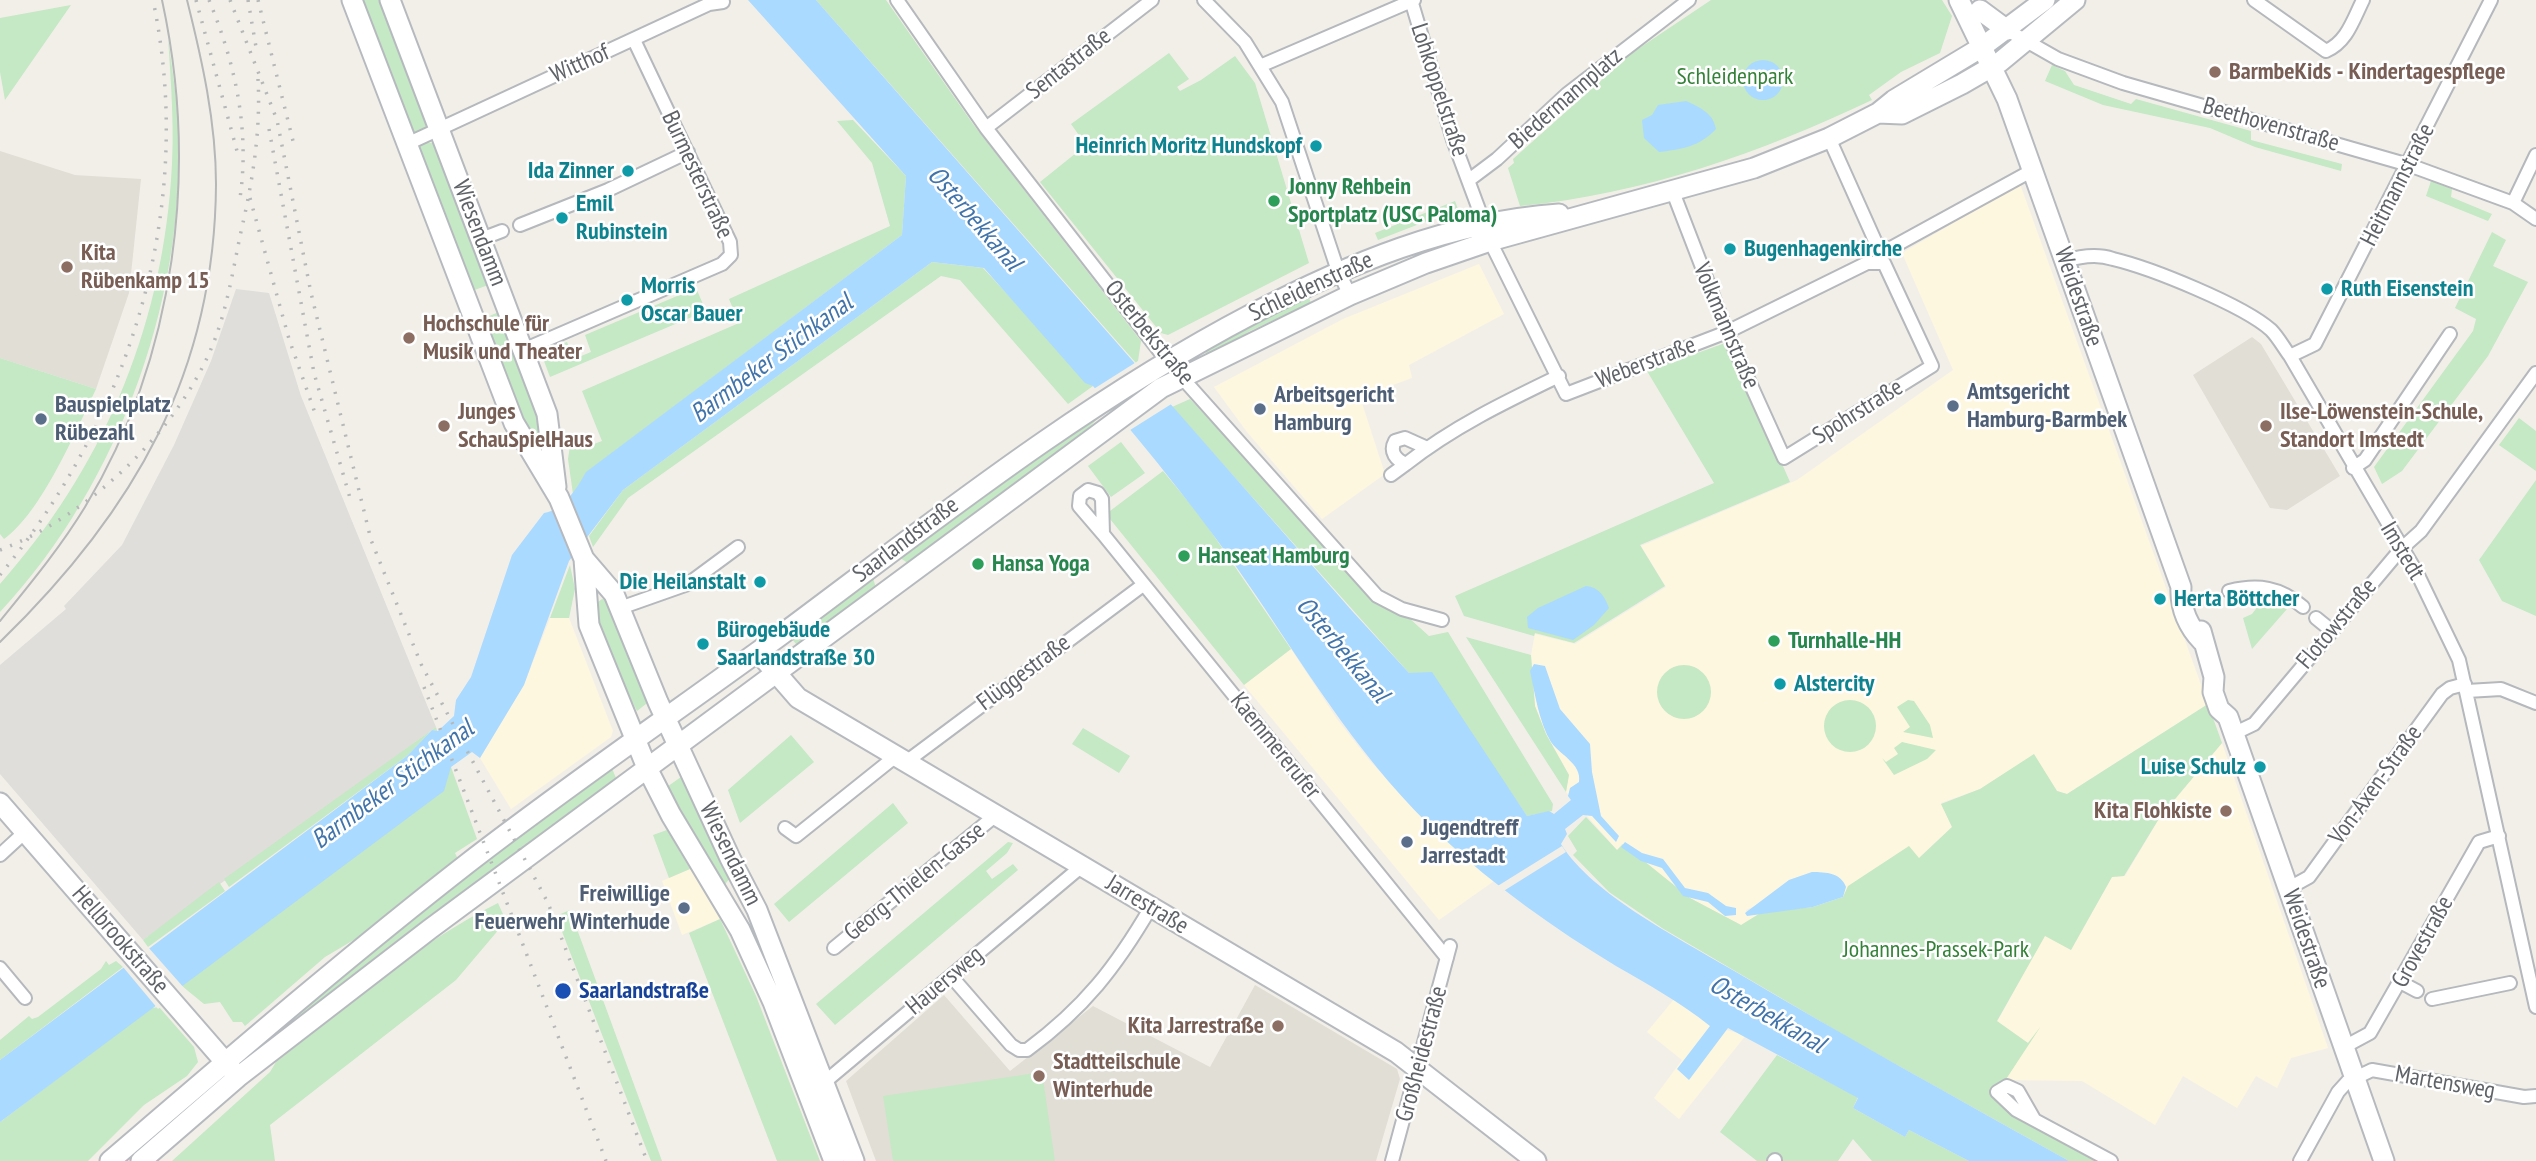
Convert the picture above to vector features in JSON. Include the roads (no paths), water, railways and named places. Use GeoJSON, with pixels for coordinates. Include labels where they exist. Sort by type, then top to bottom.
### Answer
{"type":"FeatureCollection","features":[{"type":"Feature","properties":{"kind":"street","name":"Wiesendamm"},"geometry":{"type":"LineString","coordinates":[[352,0],[514,423],[559,498],[584,559],[589,625],[647,768],[671,815],[740,930],[834,1161]]}},
{"type":"Feature","properties":{"kind":"street","name":"Wiesendamm"},"geometry":{"type":"LineString","coordinates":[[390,0],[549,421],[559,498]]}},
{"type":"Feature","properties":{"kind":"street","name":"Osterbekstraße"},"geometry":{"type":"LineString","coordinates":[[897,0],[986,128],[1168,362],[1377,596],[1402,609],[1442,620]]}},
{"type":"Feature","properties":{"kind":"street","name":"Sentastraße"},"geometry":{"type":"LineString","coordinates":[[986,128],[1152,0]]}},
{"type":"Feature","properties":{"kind":"street"},"geometry":{"type":"LineString","coordinates":[[1204,0],[1245,42],[1282,102],[1338,271],[1350,295]]}},
{"type":"Feature","properties":{"kind":"street"},"geometry":{"type":"LineString","coordinates":[[1260,66],[1412,0]]}},
{"type":"Feature","properties":{"kind":"street","name":"Lohkoppelstraße"},"geometry":{"type":"LineString","coordinates":[[1412,0],[1453,140],[1469,180]]}},
{"type":"Feature","properties":{"kind":"street","name":"Biedermannplatz"},"geometry":{"type":"LineString","coordinates":[[1469,180],[1497,159],[1577,87],[1689,0]]}},
{"type":"Feature","properties":{"kind":"street","name":"Weidestraße"},"geometry":{"type":"LineString","coordinates":[[1959,0],[1988,24],[1995,64],[2181,587],[2180,602],[2190,629],[2202,641],[2214,677],[2213,692],[2219,709],[2230,726],[2385,1161]]}},
{"type":"Feature","properties":{"kind":"street"},"geometry":{"type":"LineString","coordinates":[[1487,232],[1673,192],[1755,168],[1829,138],[1878,113],[1988,24],[2045,0]]}},
{"type":"Feature","properties":{"kind":"street"},"geometry":{"type":"LineString","coordinates":[[1878,113],[1902,114],[1995,64],[2075,0]]}},
{"type":"Feature","properties":{"kind":"street"},"geometry":{"type":"LineString","coordinates":[[2254,0],[2326,51],[2337,46],[2345,35],[2363,0]]}},
{"type":"Feature","properties":{"kind":"street","name":"Heitmannstraße"},"geometry":{"type":"LineString","coordinates":[[2290,356],[2315,344],[2491,0]]}},
{"type":"Feature","properties":{"kind":"street","name":"Witthof"},"geometry":{"type":"LineString","coordinates":[[440,130],[483,107],[709,4],[723,2]]}},
{"type":"Feature","properties":{"kind":"street","name":"Beethovenstraße"},"geometry":{"type":"LineString","coordinates":[[1988,24],[2058,58],[2123,83],[2409,164],[2513,203],[2536,219]]}},
{"type":"Feature","properties":{"kind":"street","name":"Burmesterstraße"},"geometry":{"type":"LineString","coordinates":[[523,350],[729,260],[730,242],[634,40]]}},
{"type":"Feature","properties":{"kind":"street"},"geometry":{"type":"LineString","coordinates":[[407,144],[440,130]]}},
{"type":"Feature","properties":{"kind":"street"},"geometry":{"type":"LineString","coordinates":[[1829,138],[1876,243],[1882,248],[1889,249],[2033,170]]}},
{"type":"Feature","properties":{"kind":"street"},"geometry":{"type":"LineString","coordinates":[[520,225],[608,190],[688,152]]}},
{"type":"Feature","properties":{"kind":"street"},"geometry":{"type":"LineString","coordinates":[[2513,203],[2536,155]]}},
{"type":"Feature","properties":{"kind":"street"},"geometry":{"type":"LineString","coordinates":[[1469,180],[1487,232],[1559,376]]}},
{"type":"Feature","properties":{"kind":"street","name":"Volkmannstraße"},"geometry":{"type":"LineString","coordinates":[[1673,192],[1727,332],[1784,458]]}},
{"type":"Feature","properties":{"kind":"street"},"geometry":{"type":"LineString","coordinates":[[481,239],[502,232]]}},
{"type":"Feature","properties":{"kind":"street","name":"Schleidenstraße"},"geometry":{"type":"LineString","coordinates":[[1155,381],[1168,362],[1195,344],[1338,271],[1407,243],[1487,232]]}},
{"type":"Feature","properties":{"kind":"street","name":"Schleidenstraße"},"geometry":{"type":"LineString","coordinates":[[1155,381],[1182,377],[1487,232]]}},
{"type":"Feature","properties":{"kind":"street","name":"Imstedt"},"geometry":{"type":"LineString","coordinates":[[2065,261],[2078,257],[2113,258],[2213,298],[2248,314],[2272,331],[2290,356],[2353,468],[2417,573],[2459,660],[2536,1007]]}},
{"type":"Feature","properties":{"kind":"street","name":"Weberstraße"},"geometry":{"type":"LineString","coordinates":[[1391,475],[1425,447],[1475,417],[1559,376],[1566,394],[1727,332],[1867,263],[1884,262],[1932,366]]}},
{"type":"Feature","properties":{"kind":"street"},"geometry":{"type":"LineString","coordinates":[[2353,468],[2365,460],[2450,334]]}},
{"type":"Feature","properties":{"kind":"street","name":"Spohrstraße"},"geometry":{"type":"LineString","coordinates":[[1784,458],[1932,366]]}},
{"type":"Feature","properties":{"kind":"street","name":"Flotowstraße"},"geometry":{"type":"LineString","coordinates":[[2230,726],[2254,724],[2401,549],[2421,531],[2536,373]]}},
{"type":"Feature","properties":{"kind":"street","name":"Saarlandstraße"},"geometry":{"type":"LineString","coordinates":[[141,1161],[158,1155],[232,1070],[462,868],[758,652],[978,485],[1101,403],[1155,381]]}},
{"type":"Feature","properties":{"kind":"street","name":"Saarlandstraße"},"geometry":{"type":"LineString","coordinates":[[110,1161],[775,675],[1115,419],[1155,381]]}},
{"type":"Feature","properties":{"kind":"street"},"geometry":{"type":"LineString","coordinates":[[1406,464],[1395,458],[1395,441],[1405,438],[1425,447]]}},
{"type":"Feature","properties":{"kind":"street","name":"Kaemmererufer"},"geometry":{"type":"LineString","coordinates":[[1103,534],[1449,952]]}},
{"type":"Feature","properties":{"kind":"street"},"geometry":{"type":"LineString","coordinates":[[620,608],[688,584],[738,547]]}},
{"type":"Feature","properties":{"kind":"street","name":"Wiesendamm"},"geometry":{"type":"LineString","coordinates":[[584,559],[610,588],[620,608],[678,746],[757,909],[854,1161]]}},
{"type":"Feature","properties":{"kind":"street","name":"Flüggestraße"},"geometry":{"type":"LineString","coordinates":[[785,828],[796,836],[1143,585]]}},
{"type":"Feature","properties":{"kind":"street"},"geometry":{"type":"LineString","coordinates":[[2229,591],[2252,585],[2267,587],[2292,597],[2303,607]]}},
{"type":"Feature","properties":{"kind":"street"},"geometry":{"type":"LineString","coordinates":[[2316,618],[2332,631]]}},
{"type":"Feature","properties":{"kind":"street","name":"Jarrestraße"},"geometry":{"type":"LineString","coordinates":[[758,652],[775,675],[798,698],[1396,1052],[1536,1161]]}},
{"type":"Feature","properties":{"kind":"street"},"geometry":{"type":"LineString","coordinates":[[2466,687],[2501,689],[2536,703]]}},
{"type":"Feature","properties":{"kind":"street","name":"Von-Axen-Straße"},"geometry":{"type":"LineString","coordinates":[[2288,888],[2309,877],[2442,694],[2450,688],[2466,687]]}},
{"type":"Feature","properties":{"kind":"street","name":"Hellbrookstraße"},"geometry":{"type":"LineString","coordinates":[[0,803],[232,1070]]}},
{"type":"Feature","properties":{"kind":"street","name":"Georg-Thielen-Gasse"},"geometry":{"type":"LineString","coordinates":[[834,948],[996,815]]}},
{"type":"Feature","properties":{"kind":"street"},"geometry":{"type":"LineString","coordinates":[[0,855],[25,832]]}},
{"type":"Feature","properties":{"kind":"street","name":"Grovestraße"},"geometry":{"type":"LineString","coordinates":[[2344,1047],[2370,1033],[2479,842],[2499,836]]}},
{"type":"Feature","properties":{"kind":"street","name":"Hauersweg"},"geometry":{"type":"LineString","coordinates":[[809,1095],[1082,866]]}},
{"type":"Feature","properties":{"kind":"street"},"geometry":{"type":"LineString","coordinates":[[951,976],[1011,1045],[1019,1050],[1027,1050],[1096,990],[1118,962],[1151,907]]}},
{"type":"Feature","properties":{"kind":"street","name":"Großheidestraße"},"geometry":{"type":"LineString","coordinates":[[1392,1161],[1449,952]]}},
{"type":"Feature","properties":{"kind":"street"},"geometry":{"type":"LineString","coordinates":[[0,968],[25,998]]}},
{"type":"Feature","properties":{"kind":"street"},"geometry":{"type":"LineString","coordinates":[[2400,982],[2417,990]]}},
{"type":"Feature","properties":{"kind":"street"},"geometry":{"type":"LineString","coordinates":[[2432,999],[2510,983]]}},
{"type":"Feature","properties":{"kind":"street","name":"Martensweg"},"geometry":{"type":"LineString","coordinates":[[2355,1077],[2375,1071],[2524,1097],[2536,1096]]}},
{"type":"Feature","properties":{"kind":"street"},"geometry":{"type":"LineString","coordinates":[[2300,1161],[2338,1092],[2355,1077]]}},
{"type":"Feature","properties":{"kind":"street"},"geometry":{"type":"LineString","coordinates":[[2034,1119],[2111,1161]]}},
{"type":"Feature","properties":{"kind":"water"},"geometry":{"type":"Polygon","coordinates":[[[748,0],[816,0],[1353,612],[1409,673],[1432,672],[1527,816],[1549,811],[1554,814],[1571,800],[1568,796],[1570,788],[1579,782],[1577,770],[1551,742],[1540,717],[1530,671],[1534,664],[1545,666],[1560,709],[1590,744],[1592,772],[1601,816],[1619,836],[1616,842],[1592,816],[1583,815],[1565,829],[1567,834],[1561,844],[1575,863],[1594,881],[1616,899],[1666,931],[2069,1161],[1969,1161],[1909,1130],[1905,1137],[1853,1108],[1858,1098],[1728,1028],[1689,1080],[1677,1069],[1710,1026],[1676,1001],[1593,952],[1504,890],[1414,810],[1341,721],[1217,540],[1093,386],[1085,383],[984,268],[932,262],[623,490],[569,561],[524,685],[480,758],[472,752],[451,767],[444,791],[0,1122],[0,1060],[407,756],[432,730],[438,731],[454,716],[456,700],[471,677],[512,555],[544,513],[564,503],[586,472],[902,235],[906,176],[748,0]]]}},
{"type":"Feature","properties":{"kind":"water"},"geometry":{"type":"Polygon","coordinates":[[[1763,60],[1771,61],[1777,66],[1782,72],[1782,88],[1777,94],[1771,99],[1763,100],[1755,99],[1749,94],[1744,88],[1743,80],[1744,72],[1749,66],[1755,61],[1763,60]]]}},
{"type":"Feature","properties":{"kind":"water"},"geometry":{"type":"Polygon","coordinates":[[[1686,101],[1709,115],[1716,129],[1697,143],[1659,152],[1644,138],[1642,120],[1652,115],[1658,105],[1686,101]]]}},
{"type":"Feature","properties":{"kind":"water"},"geometry":{"type":"Polygon","coordinates":[[[1586,586],[1601,593],[1609,608],[1594,625],[1573,640],[1528,628],[1527,617],[1538,608],[1586,586]]]}},
{"type":"Feature","properties":{"kind":"water"},"geometry":{"type":"Polygon","coordinates":[[[1625,842],[1642,853],[1663,859],[1685,888],[1708,893],[1726,906],[1736,908],[1736,915],[1725,916],[1708,902],[1683,896],[1662,868],[1641,861],[1621,847],[1625,842]]]}},
{"type":"Feature","properties":{"kind":"water"},"geometry":{"type":"Polygon","coordinates":[[[1812,872],[1828,873],[1841,879],[1846,887],[1843,897],[1813,907],[1747,916],[1745,913],[1789,880],[1812,872]]]}},
{"type":"Feature","properties":{"kind":"tram line"},"geometry":{"type":"LineString","coordinates":[[0,621],[55,551],[85,507],[116,449],[141,388],[159,325],[171,261],[178,195],[178,130],[173,64],[162,0]]}},
{"type":"Feature","properties":{"kind":"tram line"},"geometry":{"type":"LineString","coordinates":[[0,642],[90,543],[127,490],[158,436],[182,378],[201,317],[212,253],[216,184],[214,138],[207,91],[187,0]]}},
{"type":"Feature","properties":{"kind":"railway"},"geometry":{"type":"LineString","coordinates":[[0,575],[46,513],[86,446],[118,377],[142,304],[158,230],[166,154],[164,77],[153,0]]}},
{"type":"Feature","properties":{"kind":"railway"},"geometry":{"type":"LineString","coordinates":[[196,0],[237,151]]}},
{"type":"Feature","properties":{"kind":"railway"},"geometry":{"type":"LineString","coordinates":[[209,0],[226,48],[238,97],[243,147],[240,198]]}},
{"type":"Feature","properties":{"kind":"railway"},"geometry":{"type":"LineString","coordinates":[[230,0],[277,120],[311,293],[371,540],[421,664],[548,903],[647,1161]]}},
{"type":"Feature","properties":{"kind":"railway"},"geometry":{"type":"LineString","coordinates":[[248,0],[256,47]]}},
{"type":"Feature","properties":{"kind":"railway"},"geometry":{"type":"LineString","coordinates":[[258,0],[293,141]]}},
{"type":"Feature","properties":{"kind":"railway"},"geometry":{"type":"LineString","coordinates":[[0,550],[33,535],[66,515],[128,466],[180,405],[200,373],[223,314],[248,197],[257,139],[258,79]]}},
{"type":"Feature","properties":{"kind":"railway"},"geometry":{"type":"LineString","coordinates":[[269,129],[314,373],[350,498]]}},
{"type":"Feature","properties":{"kind":"railway"},"geometry":{"type":"LineString","coordinates":[[250,198],[289,339],[315,413]]}},
{"type":"Feature","properties":{"kind":"railway"},"geometry":{"type":"LineString","coordinates":[[424,687],[606,1161]]}},
{"type":"Feature","properties":{"kind":"place","name":"BarmbeKids - Kindertagespflege"},"geometry":{"type":"Point","coordinates":[2215,72]}},
{"type":"Feature","properties":{"kind":"place","name":"Heinrich Moritz Hundskopf"},"geometry":{"type":"Point","coordinates":[1316,146]}},
{"type":"Feature","properties":{"kind":"place","name":"Ida Zinner"},"geometry":{"type":"Point","coordinates":[628,171]}},
{"type":"Feature","properties":{"kind":"place","name":"Jonny Rehbein Sportplatz (USC Paloma)"},"geometry":{"type":"Point","coordinates":[1274,201]}},
{"type":"Feature","properties":{"kind":"place","name":"Emil Rubinstein"},"geometry":{"type":"Point","coordinates":[562,218]}},
{"type":"Feature","properties":{"kind":"place","name":"Bugenhagenkirche"},"geometry":{"type":"Point","coordinates":[1730,249]}},
{"type":"Feature","properties":{"kind":"place","name":"Kita Rübenkamp 15"},"geometry":{"type":"Point","coordinates":[67,267]}},
{"type":"Feature","properties":{"kind":"place","name":"Ruth Eisenstein"},"geometry":{"type":"Point","coordinates":[2327,289]}},
{"type":"Feature","properties":{"kind":"place","name":"Morris Oscar Bauer"},"geometry":{"type":"Point","coordinates":[627,300]}},
{"type":"Feature","properties":{"kind":"place","name":"Hochschule für Musik und Theater"},"geometry":{"type":"Point","coordinates":[409,338]}},
{"type":"Feature","properties":{"kind":"place","name":"Amtsgericht Hamburg-Barmbek"},"geometry":{"type":"Point","coordinates":[1953,406]}},
{"type":"Feature","properties":{"kind":"place","name":"Arbeitsgericht Hamburg"},"geometry":{"type":"Point","coordinates":[1260,409]}},
{"type":"Feature","properties":{"kind":"place","name":"Bauspielplatz Rübezahl"},"geometry":{"type":"Point","coordinates":[41,419]}},
{"type":"Feature","properties":{"kind":"place","name":"Junges SchauSpielHaus"},"geometry":{"type":"Point","coordinates":[444,426]}},
{"type":"Feature","properties":{"kind":"place","name":"Ilse-Löwenstein-Schule, Standort Imstedt"},"geometry":{"type":"Point","coordinates":[2266,426]}},
{"type":"Feature","properties":{"kind":"place","name":"Hanseat Hamburg"},"geometry":{"type":"Point","coordinates":[1184,556]}},
{"type":"Feature","properties":{"kind":"place","name":"Hansa Yoga"},"geometry":{"type":"Point","coordinates":[978,564]}},
{"type":"Feature","properties":{"kind":"place","name":"Die Heilanstalt"},"geometry":{"type":"Point","coordinates":[760,582]}},
{"type":"Feature","properties":{"kind":"place","name":"Herta Böttcher"},"geometry":{"type":"Point","coordinates":[2160,599]}},
{"type":"Feature","properties":{"kind":"place","name":"Turnhalle-HH"},"geometry":{"type":"Point","coordinates":[1774,641]}},
{"type":"Feature","properties":{"kind":"place","name":"Bürogebäude Saarlandstraße 30"},"geometry":{"type":"Point","coordinates":[703,644]}},
{"type":"Feature","properties":{"kind":"place","name":"Alstercity"},"geometry":{"type":"Point","coordinates":[1780,684]}},
{"type":"Feature","properties":{"kind":"place","name":"Luise Schulz"},"geometry":{"type":"Point","coordinates":[2260,767]}},
{"type":"Feature","properties":{"kind":"place","name":"Kita Flohkiste"},"geometry":{"type":"Point","coordinates":[2226,811]}},
{"type":"Feature","properties":{"kind":"place","name":"Jugendtreff Jarrestadt"},"geometry":{"type":"Point","coordinates":[1407,842]}},
{"type":"Feature","properties":{"kind":"place","name":"Freiwillige Feuerwehr Winterhude"},"geometry":{"type":"Point","coordinates":[684,908]}},
{"type":"Feature","properties":{"kind":"place","name":"Saarlandstraße"},"geometry":{"type":"Point","coordinates":[563,991]}},
{"type":"Feature","properties":{"kind":"place","name":"Kita Jarrestraße"},"geometry":{"type":"Point","coordinates":[1278,1026]}},
{"type":"Feature","properties":{"kind":"place","name":"Stadtteilschule Winterhude"},"geometry":{"type":"Point","coordinates":[1039,1076]}},
{"type":"Feature","properties":{"kind":"park label","name":"Schleidenpark"},"geometry":{"type":"Point","coordinates":[1735,77]}},
{"type":"Feature","properties":{"kind":"park label","name":"Johannes-Prassek-Park"},"geometry":{"type":"Point","coordinates":[1936,950]}},
{"type":"Feature","properties":{"kind":"water label","name":"Osterbekkanal"},"geometry":{"type":"Point","coordinates":[974,219]}},
{"type":"Feature","properties":{"kind":"water label","name":"Barmbeker Stichkanal"},"geometry":{"type":"Point","coordinates":[772,359]}},
{"type":"Feature","properties":{"kind":"water label","name":"Osterbekkanal"},"geometry":{"type":"Point","coordinates":[1342,650]}},
{"type":"Feature","properties":{"kind":"water label","name":"Barmbeker Stichkanal"},"geometry":{"type":"Point","coordinates":[393,785]}},
{"type":"Feature","properties":{"kind":"water label","name":"Osterbekkanal"},"geometry":{"type":"Point","coordinates":[1767,1015]}}]}
